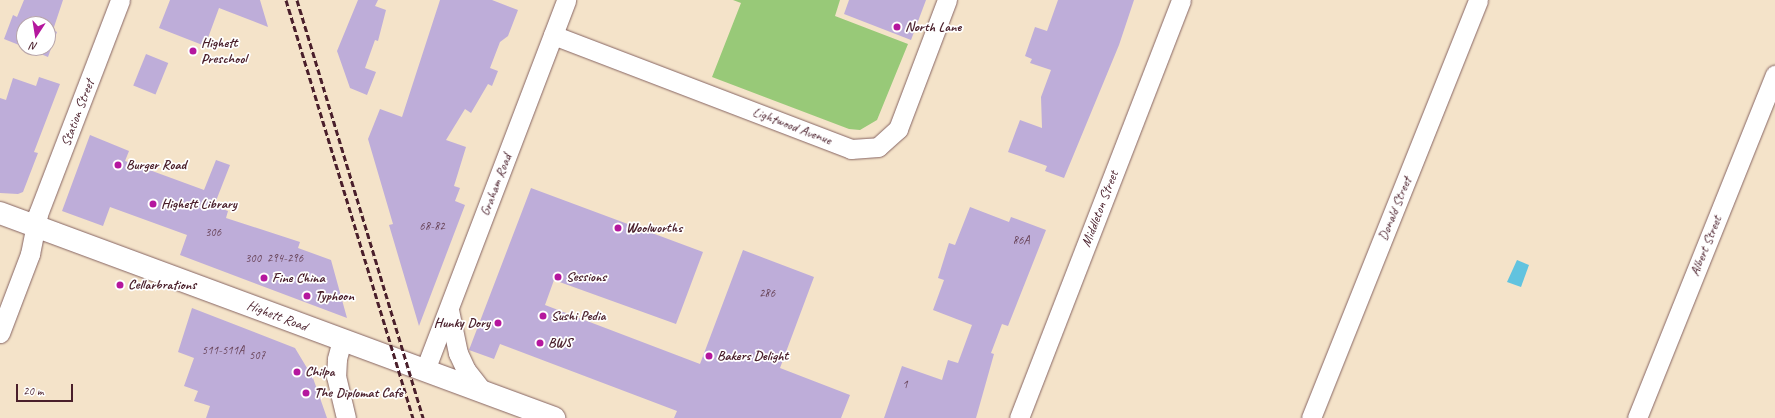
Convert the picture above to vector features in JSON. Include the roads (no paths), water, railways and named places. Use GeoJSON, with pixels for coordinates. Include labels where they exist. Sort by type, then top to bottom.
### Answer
{"type":"FeatureCollection","features":[{"type":"Feature","properties":{"kind":"street","name":"Station Street"},"geometry":{"type":"LineString","coordinates":[[0,333],[30,254],[38,214],[120,0]]}},
{"type":"Feature","properties":{"kind":"street","name":"Graham Road"},"geometry":{"type":"LineString","coordinates":[[425,370],[566,0]]}},
{"type":"Feature","properties":{"kind":"street","name":"Lightwood Avenue"},"geometry":{"type":"LineString","coordinates":[[553,35],[851,149],[878,147],[898,129],[947,0]]}},
{"type":"Feature","properties":{"kind":"street","name":"Middleton Street"},"geometry":{"type":"LineString","coordinates":[[1019,418],[1181,0]]}},
{"type":"Feature","properties":{"kind":"street","name":"Donald Street"},"geometry":{"type":"LineString","coordinates":[[1311,418],[1478,0]]}},
{"type":"Feature","properties":{"kind":"street","name":"Albert Street"},"geometry":{"type":"LineString","coordinates":[[1638,418],[1775,75]]}},
{"type":"Feature","properties":{"kind":"street","name":"Highett Road"},"geometry":{"type":"LineString","coordinates":[[0,213],[554,418]]}},
{"type":"Feature","properties":{"kind":"street"},"geometry":{"type":"LineString","coordinates":[[449,310],[458,353],[466,370],[483,392]]}},
{"type":"Feature","properties":{"kind":"street"},"geometry":{"type":"LineString","coordinates":[[342,340],[337,359],[336,376],[346,418]]}},
{"type":"Feature","properties":{"kind":"water"},"geometry":{"type":"Polygon","coordinates":[[[1517,260],[1529,265],[1521,287],[1507,282],[1517,260]]]}},
{"type":"Feature","properties":{"kind":"railway"},"geometry":{"type":"LineString","coordinates":[[286,0],[413,418]]}},
{"type":"Feature","properties":{"kind":"railway"},"geometry":{"type":"LineString","coordinates":[[297,0],[423,418]]}},
{"type":"Feature","properties":{"kind":"place","name":"North Lane"},"geometry":{"type":"Point","coordinates":[897,27]}},
{"type":"Feature","properties":{"kind":"place","name":"Highett Preschool"},"geometry":{"type":"Point","coordinates":[193,51]}},
{"type":"Feature","properties":{"kind":"place","name":"Burger Road"},"geometry":{"type":"Point","coordinates":[118,165]}},
{"type":"Feature","properties":{"kind":"place","name":"Highett Library"},"geometry":{"type":"Point","coordinates":[153,204]}},
{"type":"Feature","properties":{"kind":"place","name":"Woolworths"},"geometry":{"type":"Point","coordinates":[618,228]}},
{"type":"Feature","properties":{"kind":"place","name":"Sessions"},"geometry":{"type":"Point","coordinates":[558,277]}},
{"type":"Feature","properties":{"kind":"place","name":"Fine China"},"geometry":{"type":"Point","coordinates":[264,278]}},
{"type":"Feature","properties":{"kind":"place","name":"Cellarbrations"},"geometry":{"type":"Point","coordinates":[120,285]}},
{"type":"Feature","properties":{"kind":"place","name":"Typhoon"},"geometry":{"type":"Point","coordinates":[307,296]}},
{"type":"Feature","properties":{"kind":"place","name":"Sushi Pedia"},"geometry":{"type":"Point","coordinates":[543,316]}},
{"type":"Feature","properties":{"kind":"place","name":"Hunky Dory"},"geometry":{"type":"Point","coordinates":[498,323]}},
{"type":"Feature","properties":{"kind":"place","name":"BWS"},"geometry":{"type":"Point","coordinates":[540,343]}},
{"type":"Feature","properties":{"kind":"place","name":"Bakers Delight"},"geometry":{"type":"Point","coordinates":[709,356]}},
{"type":"Feature","properties":{"kind":"place","name":"Chilpa"},"geometry":{"type":"Point","coordinates":[297,372]}},
{"type":"Feature","properties":{"kind":"place","name":"The Diplomat Cafe"},"geometry":{"type":"Point","coordinates":[306,393]}}]}
